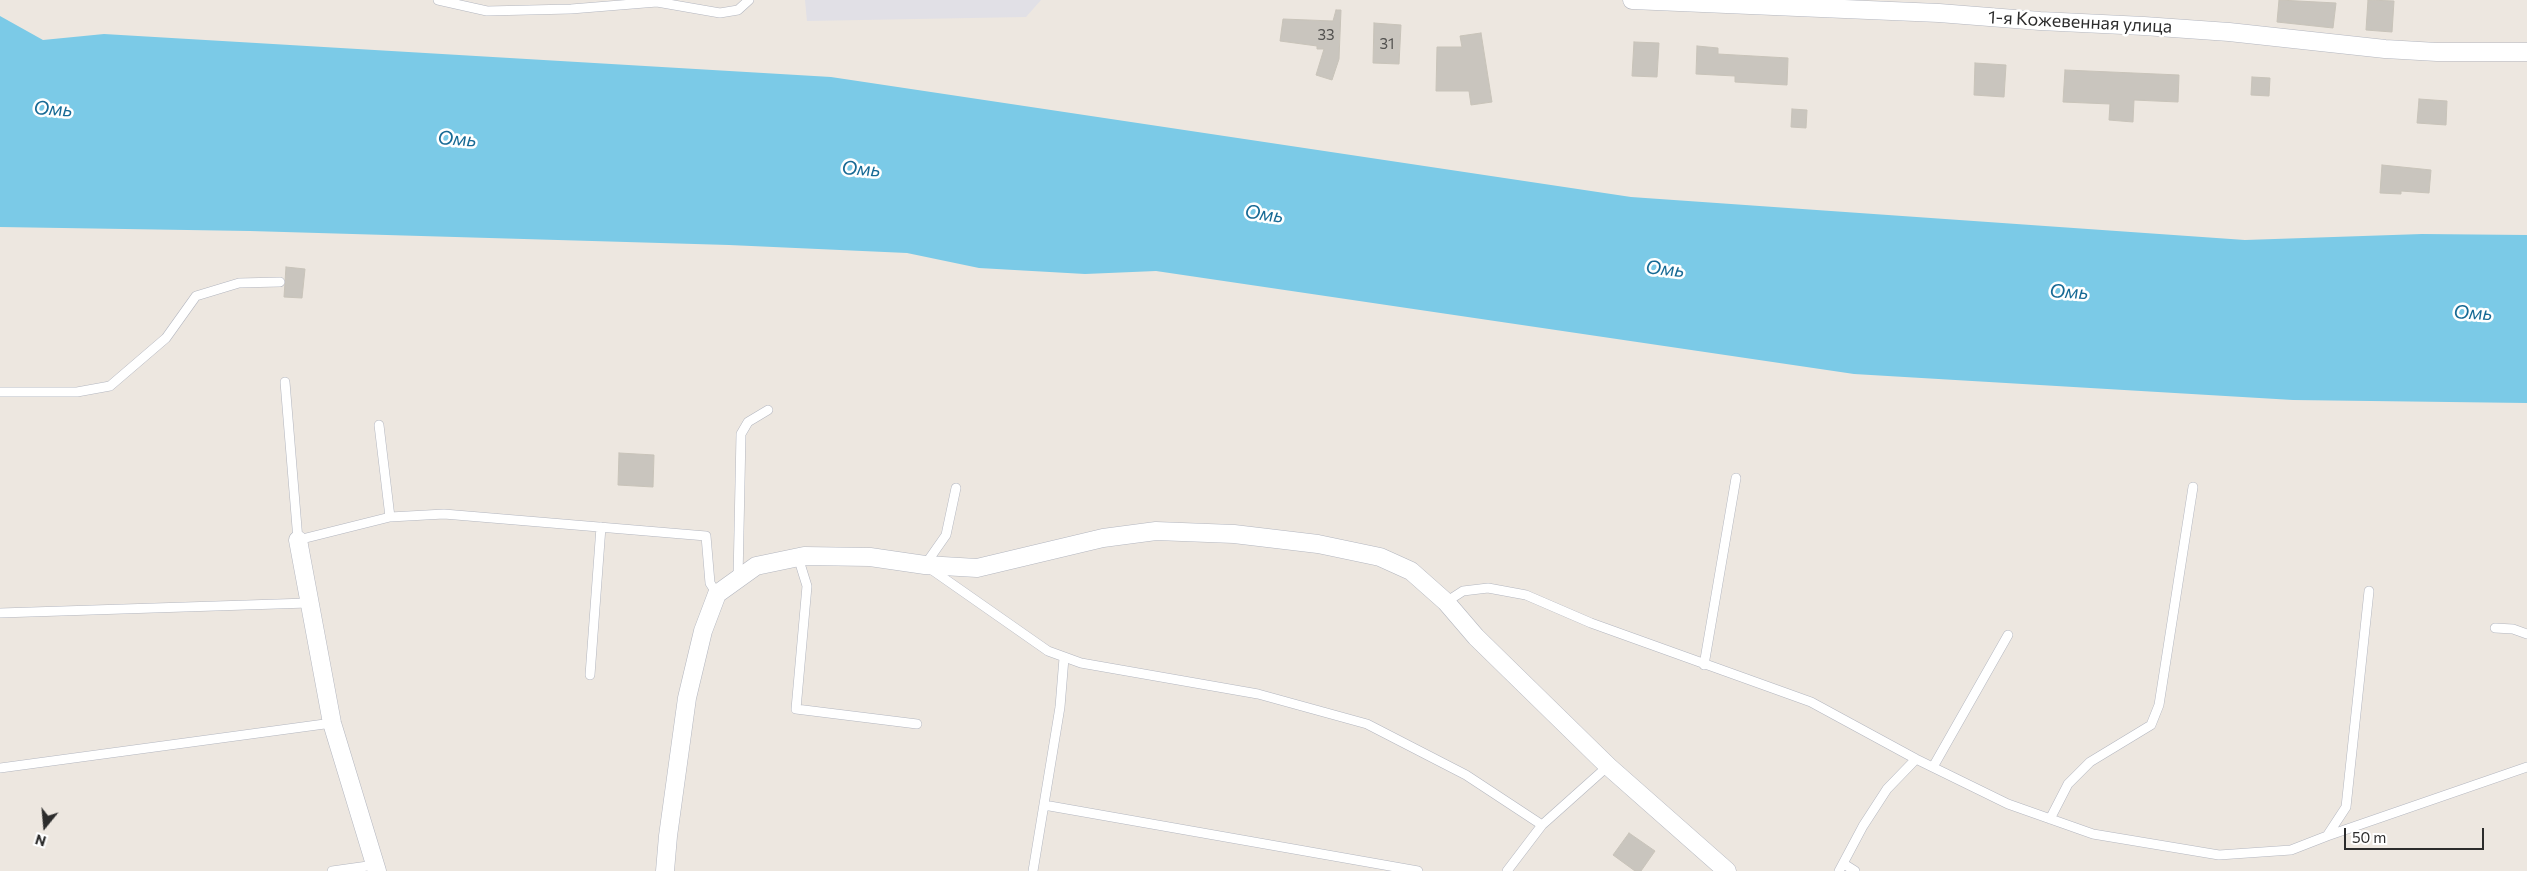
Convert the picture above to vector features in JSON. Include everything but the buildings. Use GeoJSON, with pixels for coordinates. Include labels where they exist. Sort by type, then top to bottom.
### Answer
{"type":"FeatureCollection","features":[{"type":"Feature","properties":{"kind":"street","name":"1-я Кожевенная улица"},"geometry":{"type":"LineString","coordinates":[[1632,0],[1940,7],[2229,32],[2385,49],[2437,52],[2527,52]]}},
{"type":"Feature","properties":{"kind":"street"},"geometry":{"type":"LineString","coordinates":[[666,871],[668,836],[688,698],[704,631],[718,594],[756,566],[798,557],[870,557],[924,565],[977,568],[1103,538],[1156,531],[1234,534],[1318,544],[1380,556],[1412,571],[1446,602],[1476,637],[1608,766],[1727,871]]}},
{"type":"Feature","properties":{"kind":"street"},"geometry":{"type":"LineString","coordinates":[[298,540],[308,603],[332,723],[376,868]]}},
{"type":"Feature","properties":{"kind":"lane"},"geometry":{"type":"LineString","coordinates":[[438,0],[487,10],[571,9],[657,2],[720,13],[738,10],[748,3],[749,0]]}},
{"type":"Feature","properties":{"kind":"lane"},"geometry":{"type":"LineString","coordinates":[[0,392],[77,392],[110,386],[166,338],[196,296],[239,283],[280,282]]}},
{"type":"Feature","properties":{"kind":"lane"},"geometry":{"type":"LineString","coordinates":[[285,382],[298,540],[390,517],[444,514],[706,536],[710,583],[718,594]]}},
{"type":"Feature","properties":{"kind":"lane"},"geometry":{"type":"LineString","coordinates":[[738,580],[741,434],[748,422],[768,410]]}},
{"type":"Feature","properties":{"kind":"lane"},"geometry":{"type":"LineString","coordinates":[[379,426],[390,517]]}},
{"type":"Feature","properties":{"kind":"lane"},"geometry":{"type":"LineString","coordinates":[[1704,665],[1736,478]]}},
{"type":"Feature","properties":{"kind":"lane"},"geometry":{"type":"LineString","coordinates":[[2050,819],[2068,784],[2090,762],[2151,725],[2159,705],[2193,487]]}},
{"type":"Feature","properties":{"kind":"lane"},"geometry":{"type":"LineString","coordinates":[[956,488],[946,535],[924,565],[1030,640],[1064,658],[1081,664],[1258,694],[1367,724],[1466,775],[1542,825]]}},
{"type":"Feature","properties":{"kind":"lane"},"geometry":{"type":"LineString","coordinates":[[590,675],[601,527]]}},
{"type":"Feature","properties":{"kind":"lane"},"geometry":{"type":"LineString","coordinates":[[798,557],[807,586],[796,709],[917,724]]}},
{"type":"Feature","properties":{"kind":"lane"},"geometry":{"type":"LineString","coordinates":[[1446,602],[1463,591],[1488,588],[1526,595],[1591,623],[1811,702],[1916,759],[2008,804],[2093,834],[2219,855],[2291,850],[2527,767]]}},
{"type":"Feature","properties":{"kind":"lane"},"geometry":{"type":"LineString","coordinates":[[2327,836],[2346,807],[2369,591]]}},
{"type":"Feature","properties":{"kind":"lane"},"geometry":{"type":"LineString","coordinates":[[0,613],[308,603]]}},
{"type":"Feature","properties":{"kind":"lane"},"geometry":{"type":"LineString","coordinates":[[2495,628],[2513,629],[2527,634]]}},
{"type":"Feature","properties":{"kind":"lane"},"geometry":{"type":"LineString","coordinates":[[1933,767],[2008,635]]}},
{"type":"Feature","properties":{"kind":"lane"},"geometry":{"type":"LineString","coordinates":[[1033,871],[1060,707],[1064,658]]}},
{"type":"Feature","properties":{"kind":"lane"},"geometry":{"type":"LineString","coordinates":[[0,768],[332,723]]}},
{"type":"Feature","properties":{"kind":"lane"},"geometry":{"type":"LineString","coordinates":[[1854,871],[1841,868],[1863,826],[1887,789],[1916,759]]}},
{"type":"Feature","properties":{"kind":"lane"},"geometry":{"type":"LineString","coordinates":[[1507,871],[1542,825],[1608,766]]}},
{"type":"Feature","properties":{"kind":"lane"},"geometry":{"type":"LineString","coordinates":[[1044,805],[1418,871]]}},
{"type":"Feature","properties":{"kind":"lane"},"geometry":{"type":"LineString","coordinates":[[332,871],[376,868]]}},
{"type":"Feature","properties":{"kind":"shaded area"},"geometry":{"type":"Polygon","coordinates":[[[805,0],[1041,0],[1026,17],[807,21],[805,0]]]}},
{"type":"Feature","properties":{"kind":"water","name":"Омь"},"geometry":{"type":"Polygon","coordinates":[[[0,16],[43,40],[104,34],[831,77],[1631,197],[2245,240],[2422,234],[2527,235],[2527,403],[2293,400],[1854,374],[1156,271],[1085,274],[979,268],[907,253],[729,245],[250,231],[0,227],[0,16]]]}}]}
